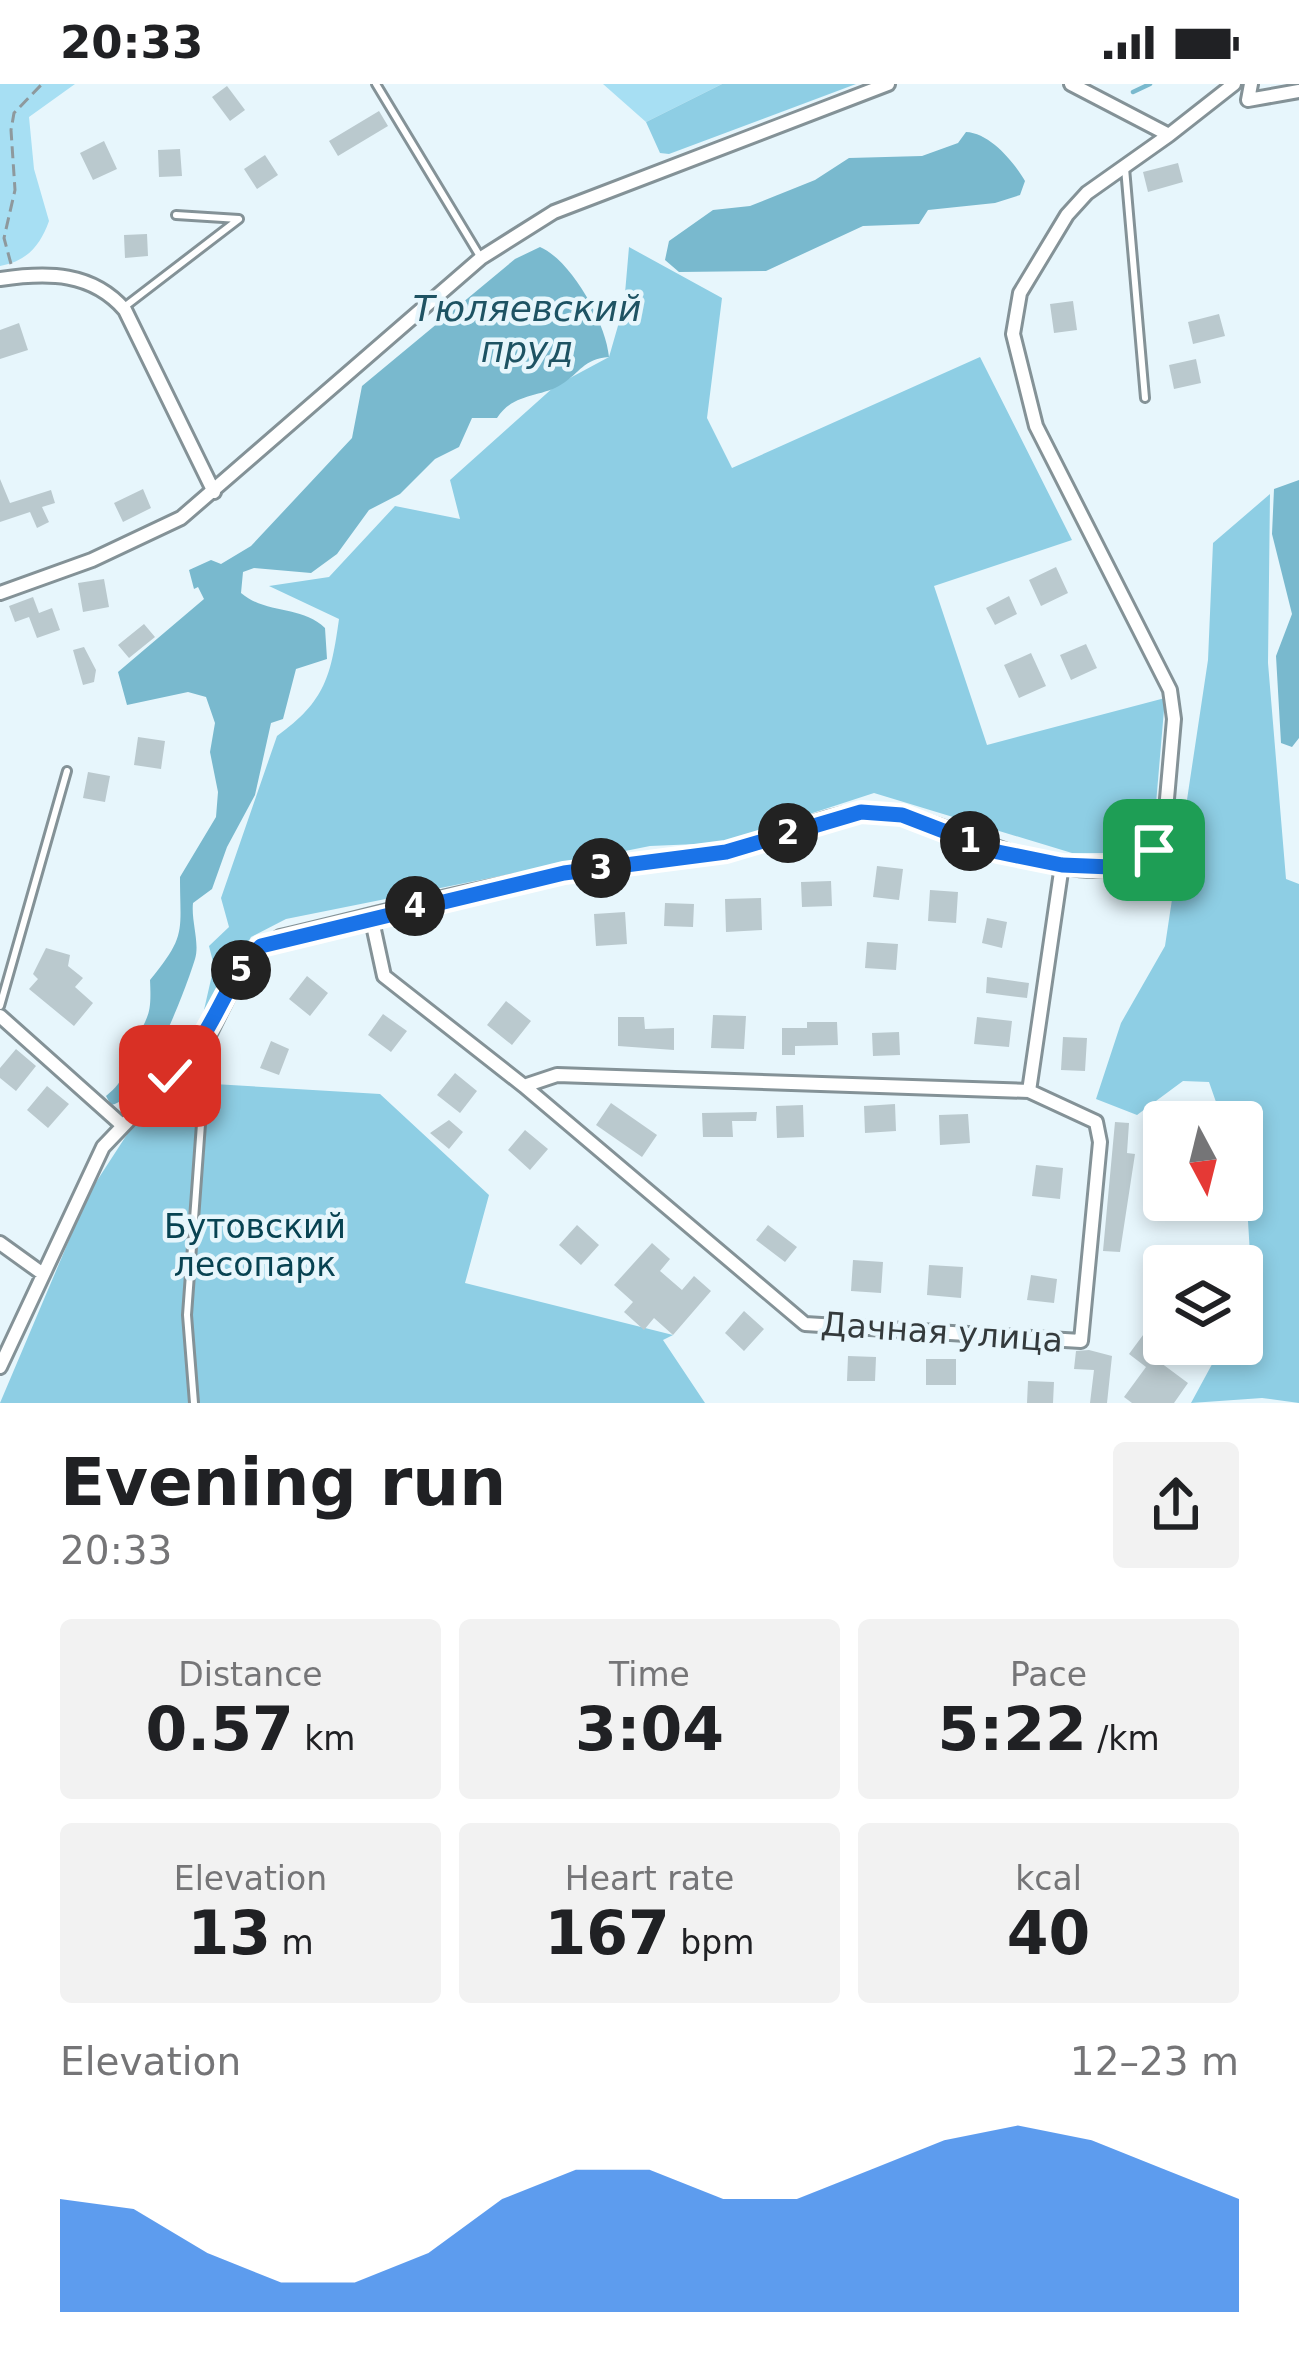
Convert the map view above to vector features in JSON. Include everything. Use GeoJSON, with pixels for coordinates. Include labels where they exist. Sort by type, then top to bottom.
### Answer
{"type":"FeatureCollection","features":[{"type":"Feature","properties":{"kind":"street"},"geometry":{"type":"LineString","coordinates":[[0,592],[153,535],[214,492],[481,258],[554,212],[888,84]]}},
{"type":"Feature","properties":{"kind":"street"},"geometry":{"type":"LineString","coordinates":[[1071,84],[1168,135]]}},
{"type":"Feature","properties":{"kind":"street"},"geometry":{"type":"LineString","coordinates":[[0,1367],[88,1174],[121,1124],[208,1037],[247,958],[261,946],[564,873],[726,852],[861,812],[902,815],[998,852],[1062,865],[1111,867],[1136,862],[1154,850],[1164,833],[1174,719],[1169,690],[1036,426],[1013,334],[1020,293],[1043,251],[1087,193],[1234,84]]}},
{"type":"Feature","properties":{"kind":"street"},"geometry":{"type":"LineString","coordinates":[[1251,84],[1248,100],[1299,91]]}},
{"type":"Feature","properties":{"kind":"street"},"geometry":{"type":"LineString","coordinates":[[0,279],[86,280],[108,291],[123,308],[214,492]]}},
{"type":"Feature","properties":{"kind":"street"},"geometry":{"type":"LineString","coordinates":[[1029,1091],[1062,865]]}},
{"type":"Feature","properties":{"kind":"street","name":"Дачная улица"},"geometry":{"type":"LineString","coordinates":[[371,916],[384,976],[524,1086],[805,1324],[1081,1341],[1100,1142],[1096,1122],[1029,1091],[557,1075],[524,1086]]}},
{"type":"Feature","properties":{"kind":"street"},"geometry":{"type":"LineString","coordinates":[[0,1016],[121,1124]]}},
{"type":"Feature","properties":{"kind":"street"},"geometry":{"type":"LineString","coordinates":[[0,1243],[43,1274]]}},
{"type":"Feature","properties":{"kind":"lane"},"geometry":{"type":"LineString","coordinates":[[376,84],[481,258]]}},
{"type":"Feature","properties":{"kind":"lane"},"geometry":{"type":"LineString","coordinates":[[1125,164],[1145,398]]}},
{"type":"Feature","properties":{"kind":"lane"},"geometry":{"type":"LineString","coordinates":[[123,308],[239,219],[176,215]]}},
{"type":"Feature","properties":{"kind":"lane"},"geometry":{"type":"LineString","coordinates":[[0,1006],[67,770]]}},
{"type":"Feature","properties":{"kind":"lane"},"geometry":{"type":"LineString","coordinates":[[194,1403],[187,1315],[208,1037]]}},
{"type":"Feature","properties":{"kind":"path"},"geometry":{"type":"LineString","coordinates":[[17,277],[4,254],[15,190],[11,130],[14,112],[42,84]]}},
{"type":"Feature","properties":{"kind":"shaded area"},"geometry":{"type":"Polygon","coordinates":[[[0,84],[75,84],[29,117],[34,169],[49,221],[31,251],[0,266],[0,84]]]}},
{"type":"Feature","properties":{"kind":"shaded area"},"geometry":{"type":"Polygon","coordinates":[[[603,84],[722,84],[646,122],[603,84]]]}},
{"type":"Feature","properties":{"kind":"green space"},"geometry":{"type":"Polygon","coordinates":[[[722,84],[856,84],[669,154],[660,153],[646,122],[722,84]]]}},
{"type":"Feature","properties":{"kind":"green space"},"geometry":{"type":"Polygon","coordinates":[[[629,247],[722,298],[707,418],[732,468],[980,357],[1072,540],[934,586],[987,745],[1165,698],[1153,839],[1130,853],[1072,853],[874,793],[721,843],[650,846],[286,919],[251,937],[199,1032],[214,966],[209,946],[229,927],[221,898],[277,736],[316,698],[329,671],[336,639],[339,619],[269,586],[329,577],[395,506],[460,519],[450,480],[555,386],[609,357],[624,305],[629,247]]]}},
{"type":"Feature","properties":{"kind":"green space"},"geometry":{"type":"Polygon","coordinates":[[[1270,494],[1268,663],[1286,879],[1299,884],[1299,1403],[1262,1398],[1191,1403],[1212,1365],[1263,1365],[1263,1245],[1249,1245],[1248,1221],[1263,1221],[1263,1101],[1216,1101],[1209,1082],[1183,1081],[1156,1101],[1143,1101],[1143,1111],[1137,1115],[1096,1099],[1121,1023],[1165,946],[1208,660],[1213,543],[1270,494]]]}},
{"type":"Feature","properties":{"kind":"green space","name":"Бутовский лесопарк"},"geometry":{"type":"Polygon","coordinates":[[[214,1084],[380,1094],[489,1195],[465,1283],[673,1335],[663,1340],[705,1403],[0,1403],[89,1193],[150,1099],[214,1084]]]}},
{"type":"Feature","properties":{"kind":"water"},"geometry":{"type":"Polygon","coordinates":[[[966,132],[984,137],[1008,157],[1025,181],[1020,195],[995,203],[928,210],[919,224],[863,226],[766,271],[679,272],[665,260],[669,241],[713,210],[750,206],[815,180],[849,158],[922,156],[958,143],[966,132]]]}},
{"type":"Feature","properties":{"kind":"water","name":"Тюляевский пруд"},"geometry":{"type":"Polygon","coordinates":[[[540,247],[564,265],[585,294],[609,357],[587,364],[554,388],[511,404],[497,418],[472,418],[459,447],[435,459],[400,494],[369,510],[337,554],[311,573],[254,568],[243,572],[241,593],[251,600],[305,616],[325,628],[327,659],[296,669],[283,719],[271,723],[255,795],[227,847],[212,889],[193,903],[196,953],[173,1017],[137,1085],[111,1105],[106,1096],[121,1079],[148,1016],[150,980],[176,942],[180,877],[216,817],[218,792],[210,752],[215,723],[206,697],[188,692],[127,705],[118,672],[204,599],[198,587],[194,589],[189,570],[211,560],[221,564],[251,546],[352,438],[362,386],[515,259],[540,247]]]}},
{"type":"Feature","properties":{"kind":"water"},"geometry":{"type":"Polygon","coordinates":[[[1299,480],[1299,738],[1292,747],[1281,743],[1276,656],[1292,614],[1272,534],[1274,489],[1299,480]]]}},
{"type":"Feature","properties":{"kind":"building"},"geometry":{"type":"Polygon","coordinates":[[[227,86],[245,110],[230,121],[212,97],[227,86]]]}},
{"type":"Feature","properties":{"kind":"building"},"geometry":{"type":"Polygon","coordinates":[[[379,111],[388,126],[338,156],[329,141],[379,111]]]}},
{"type":"Feature","properties":{"kind":"building"},"geometry":{"type":"Polygon","coordinates":[[[104,141],[117,169],[93,180],[80,153],[104,141]]]}},
{"type":"Feature","properties":{"kind":"building"},"geometry":{"type":"Polygon","coordinates":[[[180,149],[182,176],[159,177],[158,150],[180,149]]]}},
{"type":"Feature","properties":{"kind":"building"},"geometry":{"type":"Polygon","coordinates":[[[265,155],[278,175],[257,189],[244,169],[265,155]]]}},
{"type":"Feature","properties":{"kind":"building"},"geometry":{"type":"Polygon","coordinates":[[[1178,163],[1183,182],[1148,192],[1143,172],[1178,163]]]}},
{"type":"Feature","properties":{"kind":"building"},"geometry":{"type":"Polygon","coordinates":[[[147,234],[148,256],[125,258],[124,235],[147,234]]]}},
{"type":"Feature","properties":{"kind":"building"},"geometry":{"type":"Polygon","coordinates":[[[1073,301],[1077,330],[1054,333],[1050,304],[1073,301]]]}},
{"type":"Feature","properties":{"kind":"building"},"geometry":{"type":"Polygon","coordinates":[[[1219,314],[1225,336],[1193,344],[1188,322],[1219,314]]]}},
{"type":"Feature","properties":{"kind":"building"},"geometry":{"type":"Polygon","coordinates":[[[19,323],[28,350],[0,359],[0,330],[19,323]]]}},
{"type":"Feature","properties":{"kind":"building"},"geometry":{"type":"Polygon","coordinates":[[[1196,359],[1201,383],[1174,389],[1169,365],[1196,359]]]}},
{"type":"Feature","properties":{"kind":"building"},"geometry":{"type":"Polygon","coordinates":[[[0,479],[10,503],[51,490],[55,503],[42,507],[49,522],[37,528],[30,512],[0,522],[0,479]]]}},
{"type":"Feature","properties":{"kind":"building"},"geometry":{"type":"Polygon","coordinates":[[[143,489],[151,508],[123,522],[114,503],[143,489]]]}},
{"type":"Feature","properties":{"kind":"building"},"geometry":{"type":"Polygon","coordinates":[[[1056,567],[1068,593],[1041,606],[1029,580],[1056,567]]]}},
{"type":"Feature","properties":{"kind":"building"},"geometry":{"type":"Polygon","coordinates":[[[104,579],[109,607],[83,612],[78,583],[104,579]]]}},
{"type":"Feature","properties":{"kind":"building"},"geometry":{"type":"Polygon","coordinates":[[[1009,596],[1017,614],[995,625],[986,608],[1009,596]]]}},
{"type":"Feature","properties":{"kind":"building"},"geometry":{"type":"Polygon","coordinates":[[[33,597],[39,613],[52,608],[60,630],[37,638],[29,617],[15,622],[9,606],[33,597]]]}},
{"type":"Feature","properties":{"kind":"building"},"geometry":{"type":"Polygon","coordinates":[[[144,624],[155,637],[129,658],[118,645],[144,624]]]}},
{"type":"Feature","properties":{"kind":"building"},"geometry":{"type":"Polygon","coordinates":[[[1086,644],[1097,668],[1071,680],[1060,655],[1086,644]]]}},
{"type":"Feature","properties":{"kind":"building"},"geometry":{"type":"Polygon","coordinates":[[[84,647],[96,670],[94,682],[83,685],[73,650],[84,647]]]}},
{"type":"Feature","properties":{"kind":"building"},"geometry":{"type":"Polygon","coordinates":[[[1031,653],[1046,686],[1019,698],[1004,665],[1031,653]]]}},
{"type":"Feature","properties":{"kind":"building"},"geometry":{"type":"Polygon","coordinates":[[[138,737],[165,741],[161,769],[134,765],[138,737]]]}},
{"type":"Feature","properties":{"kind":"building"},"geometry":{"type":"Polygon","coordinates":[[[88,772],[110,776],[105,802],[83,798],[88,772]]]}},
{"type":"Feature","properties":{"kind":"building"},"geometry":{"type":"Polygon","coordinates":[[[877,866],[903,869],[899,900],[873,897],[877,866]]]}},
{"type":"Feature","properties":{"kind":"building"},"geometry":{"type":"Polygon","coordinates":[[[831,881],[832,906],[802,907],[801,882],[831,881]]]}},
{"type":"Feature","properties":{"kind":"building"},"geometry":{"type":"Polygon","coordinates":[[[930,890],[958,892],[956,923],[928,921],[930,890]]]}},
{"type":"Feature","properties":{"kind":"building"},"geometry":{"type":"Polygon","coordinates":[[[761,898],[762,930],[726,932],[725,899],[761,898]]]}},
{"type":"Feature","properties":{"kind":"building"},"geometry":{"type":"Polygon","coordinates":[[[665,903],[694,904],[693,927],[664,926],[665,903]]]}},
{"type":"Feature","properties":{"kind":"building"},"geometry":{"type":"Polygon","coordinates":[[[625,912],[627,944],[596,946],[594,914],[625,912]]]}},
{"type":"Feature","properties":{"kind":"building"},"geometry":{"type":"Polygon","coordinates":[[[987,918],[1007,922],[1002,948],[982,943],[987,918]]]}},
{"type":"Feature","properties":{"kind":"building"},"geometry":{"type":"Polygon","coordinates":[[[867,942],[898,944],[896,970],[865,968],[867,942]]]}},
{"type":"Feature","properties":{"kind":"building"},"geometry":{"type":"Polygon","coordinates":[[[46,948],[70,955],[68,966],[83,978],[75,987],[93,1003],[74,1026],[29,989],[38,979],[33,974],[46,948]]]}},
{"type":"Feature","properties":{"kind":"building"},"geometry":{"type":"Polygon","coordinates":[[[307,976],[328,993],[310,1016],[289,999],[307,976]]]}},
{"type":"Feature","properties":{"kind":"building"},"geometry":{"type":"Polygon","coordinates":[[[987,977],[1029,983],[1027,998],[986,993],[987,977]]]}},
{"type":"Feature","properties":{"kind":"building"},"geometry":{"type":"Polygon","coordinates":[[[506,1001],[531,1021],[512,1045],[487,1025],[506,1001]]]}},
{"type":"Feature","properties":{"kind":"building"},"geometry":{"type":"Polygon","coordinates":[[[383,1014],[407,1031],[391,1052],[368,1035],[383,1014]]]}},
{"type":"Feature","properties":{"kind":"building"},"geometry":{"type":"Polygon","coordinates":[[[713,1015],[746,1016],[744,1049],[711,1048],[713,1015]]]}},
{"type":"Feature","properties":{"kind":"building"},"geometry":{"type":"Polygon","coordinates":[[[618,1017],[644,1017],[645,1029],[674,1028],[674,1050],[618,1046],[618,1017]]]}},
{"type":"Feature","properties":{"kind":"building"},"geometry":{"type":"Polygon","coordinates":[[[977,1017],[1012,1021],[1009,1047],[974,1044],[977,1017]]]}},
{"type":"Feature","properties":{"kind":"building"},"geometry":{"type":"Polygon","coordinates":[[[807,1022],[837,1022],[838,1045],[795,1046],[795,1055],[782,1055],[782,1028],[807,1028],[807,1022]]]}},
{"type":"Feature","properties":{"kind":"building"},"geometry":{"type":"Polygon","coordinates":[[[899,1032],[900,1055],[873,1056],[872,1033],[899,1032]]]}},
{"type":"Feature","properties":{"kind":"building"},"geometry":{"type":"Polygon","coordinates":[[[1063,1037],[1087,1038],[1085,1071],[1061,1070],[1063,1037]]]}},
{"type":"Feature","properties":{"kind":"building"},"geometry":{"type":"Polygon","coordinates":[[[271,1041],[289,1049],[279,1075],[260,1068],[271,1041]]]}},
{"type":"Feature","properties":{"kind":"building"},"geometry":{"type":"Polygon","coordinates":[[[16,1049],[36,1066],[16,1091],[0,1078],[0,1068],[16,1049]]]}},
{"type":"Feature","properties":{"kind":"building"},"geometry":{"type":"Polygon","coordinates":[[[455,1073],[477,1091],[460,1113],[437,1095],[455,1073]]]}},
{"type":"Feature","properties":{"kind":"building"},"geometry":{"type":"Polygon","coordinates":[[[47,1086],[69,1104],[48,1128],[27,1110],[47,1086]]]}},
{"type":"Feature","properties":{"kind":"building"},"geometry":{"type":"Polygon","coordinates":[[[611,1103],[657,1135],[642,1157],[596,1125],[611,1103]]]}},
{"type":"Feature","properties":{"kind":"building"},"geometry":{"type":"Polygon","coordinates":[[[895,1104],[896,1131],[865,1133],[864,1106],[895,1104]]]}},
{"type":"Feature","properties":{"kind":"building"},"geometry":{"type":"Polygon","coordinates":[[[803,1105],[804,1137],[777,1138],[776,1106],[803,1105]]]}},
{"type":"Feature","properties":{"kind":"building"},"geometry":{"type":"Polygon","coordinates":[[[757,1112],[756,1121],[732,1121],[733,1137],[703,1137],[702,1113],[757,1112]]]}},
{"type":"Feature","properties":{"kind":"building"},"geometry":{"type":"Polygon","coordinates":[[[968,1114],[970,1143],[940,1145],[939,1115],[968,1114]]]}},
{"type":"Feature","properties":{"kind":"building"},"geometry":{"type":"Polygon","coordinates":[[[449,1120],[463,1132],[449,1149],[430,1133],[449,1120]]]}},
{"type":"Feature","properties":{"kind":"building"},"geometry":{"type":"Polygon","coordinates":[[[1115,1122],[1129,1123],[1127,1153],[1135,1154],[1120,1252],[1103,1251],[1115,1122]]]}},
{"type":"Feature","properties":{"kind":"building"},"geometry":{"type":"Polygon","coordinates":[[[525,1130],[548,1149],[530,1170],[508,1150],[525,1130]]]}},
{"type":"Feature","properties":{"kind":"building"},"geometry":{"type":"Polygon","coordinates":[[[1036,1165],[1063,1168],[1060,1199],[1032,1196],[1036,1165]]]}},
{"type":"Feature","properties":{"kind":"building"},"geometry":{"type":"Polygon","coordinates":[[[577,1225],[599,1245],[581,1265],[559,1245],[577,1225]]]}},
{"type":"Feature","properties":{"kind":"building"},"geometry":{"type":"Polygon","coordinates":[[[768,1225],[797,1247],[785,1262],[756,1240],[768,1225]]]}},
{"type":"Feature","properties":{"kind":"building"},"geometry":{"type":"Polygon","coordinates":[[[652,1243],[670,1259],[660,1271],[682,1290],[694,1276],[711,1291],[673,1335],[654,1318],[644,1330],[624,1312],[633,1302],[614,1285],[652,1243]]]}},
{"type":"Feature","properties":{"kind":"building"},"geometry":{"type":"Polygon","coordinates":[[[853,1260],[883,1262],[881,1293],[851,1291],[853,1260]]]}},
{"type":"Feature","properties":{"kind":"building"},"geometry":{"type":"Polygon","coordinates":[[[929,1265],[963,1267],[961,1298],[927,1295],[929,1265]]]}},
{"type":"Feature","properties":{"kind":"building"},"geometry":{"type":"Polygon","coordinates":[[[1031,1275],[1057,1279],[1054,1303],[1027,1300],[1031,1275]]]}},
{"type":"Feature","properties":{"kind":"building"},"geometry":{"type":"Polygon","coordinates":[[[744,1311],[764,1329],[744,1351],[725,1333],[744,1311]]]}},
{"type":"Feature","properties":{"kind":"building"},"geometry":{"type":"Polygon","coordinates":[[[1143,1335],[1143,1365],[1129,1354],[1143,1335]]]}},
{"type":"Feature","properties":{"kind":"building"},"geometry":{"type":"Polygon","coordinates":[[[1076,1351],[1112,1356],[1107,1403],[1090,1403],[1094,1370],[1074,1369],[1076,1351]]]}},
{"type":"Feature","properties":{"kind":"building"},"geometry":{"type":"Polygon","coordinates":[[[848,1356],[876,1357],[875,1381],[847,1381],[848,1356]]]}},
{"type":"Feature","properties":{"kind":"building"},"geometry":{"type":"Polygon","coordinates":[[[926,1359],[956,1359],[956,1385],[926,1385],[926,1359]]]}},
{"type":"Feature","properties":{"kind":"building"},"geometry":{"type":"Polygon","coordinates":[[[1164,1365],[1188,1383],[1174,1403],[1132,1403],[1124,1397],[1146,1367],[1164,1365]]]}},
{"type":"Feature","properties":{"kind":"building"},"geometry":{"type":"Polygon","coordinates":[[[1028,1381],[1054,1382],[1053,1403],[1027,1403],[1028,1381]]]}},
{"type":"Feature","properties":{"kind":"waterway"},"geometry":{"type":"LineString","coordinates":[[1133,92],[1150,84]]}},
{"type":"Feature","properties":{"kind":"route"},"geometry":{"type":"LineString","coordinates":[[170,1076],[208,1037],[247,958],[261,946],[280,937],[371,916],[564,873],[726,852],[880,810],[998,852],[1062,865],[1111,867],[1136,862],[1154,850]]}}]}
